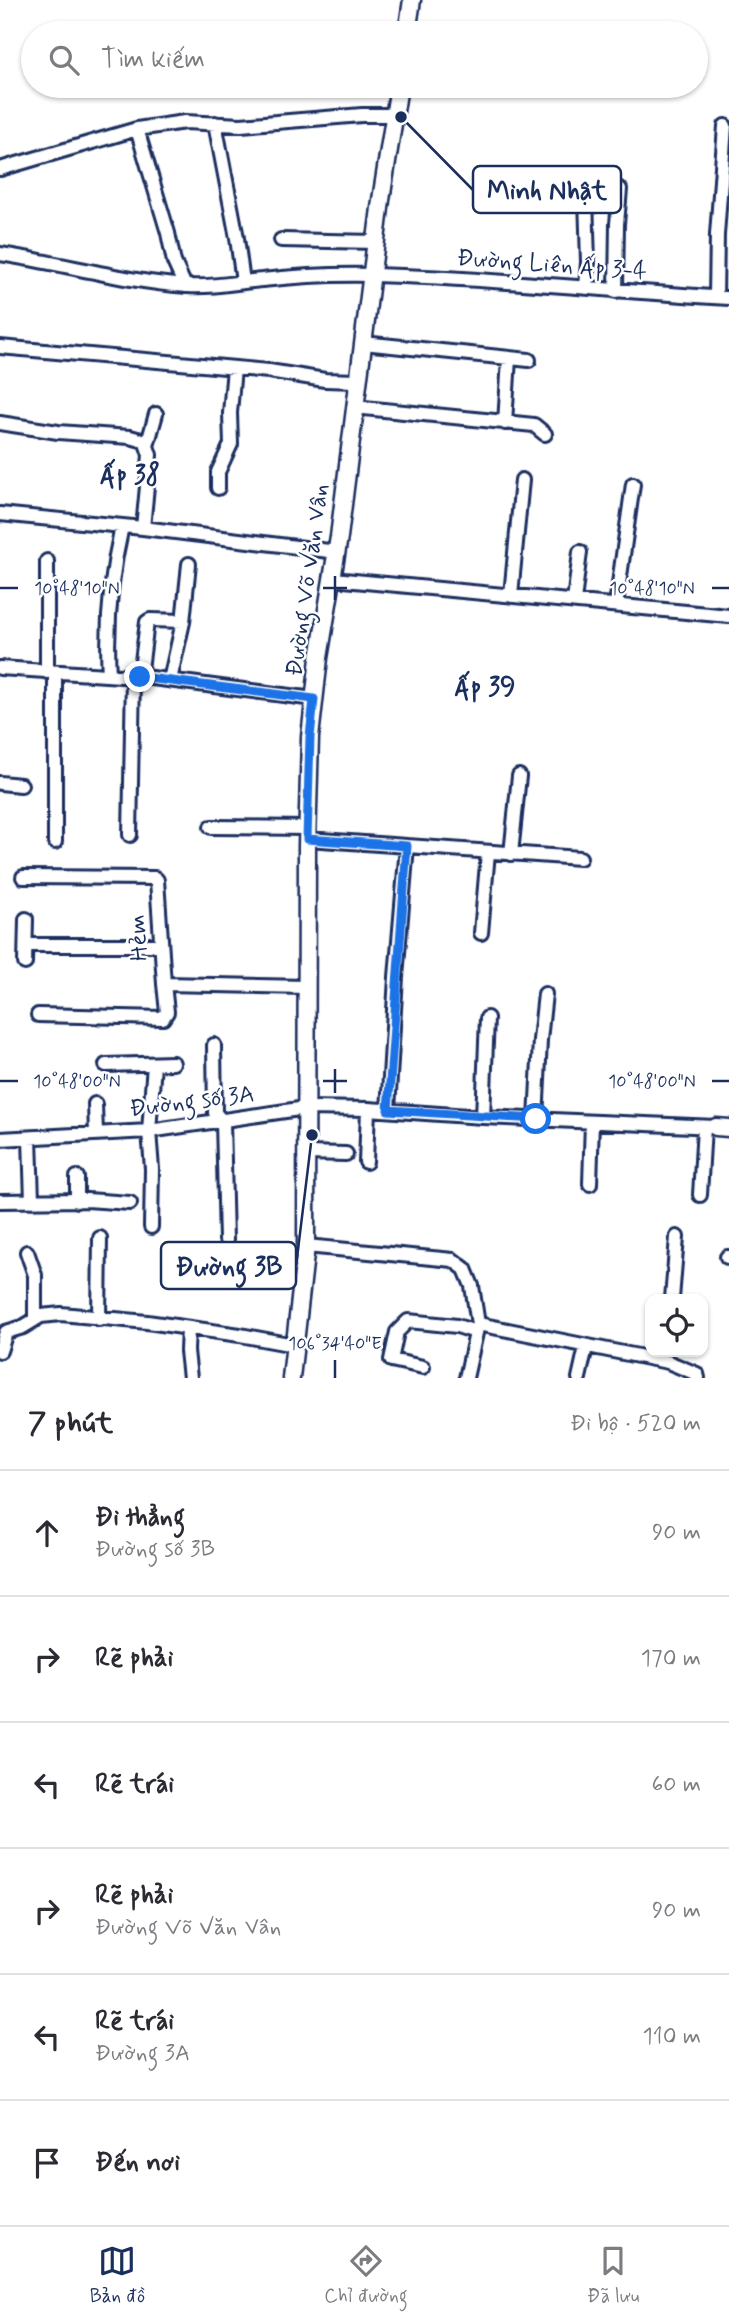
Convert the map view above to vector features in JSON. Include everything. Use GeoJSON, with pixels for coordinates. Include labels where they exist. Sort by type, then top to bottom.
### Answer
{"type":"FeatureCollection","features":[{"type":"Feature","properties":{"kind":"street"},"geometry":{"type":"LineString","coordinates":[[409,21],[412,0]]}},
{"type":"Feature","properties":{"kind":"street","name":"Đường Võ Văn Vân"},"geometry":{"type":"LineString","coordinates":[[291,1378],[306,1246],[307,834],[310,737],[397,98]]}},
{"type":"Feature","properties":{"kind":"street"},"geometry":{"type":"LineString","coordinates":[[0,169],[137,129],[185,121],[241,125],[350,115],[394,115]]}},
{"type":"Feature","properties":{"kind":"street"},"geometry":{"type":"LineString","coordinates":[[215,123],[243,282]]}},
{"type":"Feature","properties":{"kind":"street"},"geometry":{"type":"LineString","coordinates":[[723,298],[717,235],[724,126]]}},
{"type":"Feature","properties":{"kind":"street"},"geometry":{"type":"LineString","coordinates":[[137,129],[174,262],[185,286]]}},
{"type":"Feature","properties":{"kind":"street"},"geometry":{"type":"LineString","coordinates":[[616,290],[620,189]]}},
{"type":"Feature","properties":{"kind":"street"},"geometry":{"type":"LineString","coordinates":[[586,198],[586,287]]}},
{"type":"Feature","properties":{"kind":"street"},"geometry":{"type":"LineString","coordinates":[[281,240],[376,242]]}},
{"type":"Feature","properties":{"kind":"street","name":"Đường Liên Ấp 3-4"},"geometry":{"type":"LineString","coordinates":[[0,254],[127,278],[201,287],[265,279],[372,275],[723,298]]}},
{"type":"Feature","properties":{"kind":"street"},"geometry":{"type":"LineString","coordinates":[[363,343],[529,360]]}},
{"type":"Feature","properties":{"kind":"street"},"geometry":{"type":"LineString","coordinates":[[0,347],[270,371],[357,382]]}},
{"type":"Feature","properties":{"kind":"street"},"geometry":{"type":"LineString","coordinates":[[505,422],[509,358]]}},
{"type":"Feature","properties":{"kind":"street"},"geometry":{"type":"LineString","coordinates":[[218,488],[218,472],[231,444],[230,412],[234,368]]}},
{"type":"Feature","properties":{"kind":"street"},"geometry":{"type":"LineString","coordinates":[[354,407],[534,425],[545,434]]}},
{"type":"Feature","properties":{"kind":"street"},"geometry":{"type":"LineString","coordinates":[[148,446],[156,414]]}},
{"type":"Feature","properties":{"kind":"street"},"geometry":{"type":"LineString","coordinates":[[0,423],[145,441],[150,455],[143,528]]}},
{"type":"Feature","properties":{"kind":"street"},"geometry":{"type":"LineString","coordinates":[[511,595],[522,480]]}},
{"type":"Feature","properties":{"kind":"street"},"geometry":{"type":"LineString","coordinates":[[616,605],[633,484]]}},
{"type":"Feature","properties":{"kind":"street"},"geometry":{"type":"LineString","coordinates":[[0,514],[143,528],[337,552]]}},
{"type":"Feature","properties":{"kind":"street"},"geometry":{"type":"LineString","coordinates":[[109,675],[113,564],[122,526]]}},
{"type":"Feature","properties":{"kind":"street"},"geometry":{"type":"LineString","coordinates":[[575,601],[580,552]]}},
{"type":"Feature","properties":{"kind":"street"},"geometry":{"type":"LineString","coordinates":[[47,561],[55,842]]}},
{"type":"Feature","properties":{"kind":"street"},"geometry":{"type":"LineString","coordinates":[[170,680],[183,621],[189,564]]}},
{"type":"Feature","properties":{"kind":"street"},"geometry":{"type":"LineString","coordinates":[[333,579],[729,616]]}},
{"type":"Feature","properties":{"kind":"street"},"geometry":{"type":"LineString","coordinates":[[130,835],[137,677],[147,622],[183,621]]}},
{"type":"Feature","properties":{"kind":"street"},"geometry":{"type":"LineString","coordinates":[[0,668],[170,680],[314,699]]}},
{"type":"Feature","properties":{"kind":"street"},"geometry":{"type":"LineString","coordinates":[[511,854],[519,776]]}},
{"type":"Feature","properties":{"kind":"street"},"geometry":{"type":"LineString","coordinates":[[0,783],[20,785]]}},
{"type":"Feature","properties":{"kind":"street"},"geometry":{"type":"LineString","coordinates":[[211,827],[307,834],[407,846],[580,858]]}},
{"type":"Feature","properties":{"kind":"street"},"geometry":{"type":"LineString","coordinates":[[388,1110],[407,846]]}},
{"type":"Feature","properties":{"kind":"street"},"geometry":{"type":"LineString","coordinates":[[481,933],[488,852]]}},
{"type":"Feature","properties":{"kind":"street","name":"Hẻm"},"geometry":{"type":"LineString","coordinates":[[23,877],[155,878],[164,984],[307,987]]}},
{"type":"Feature","properties":{"kind":"street"},"geometry":{"type":"LineString","coordinates":[[25,963],[26,919]]}},
{"type":"Feature","properties":{"kind":"street"},"geometry":{"type":"LineString","coordinates":[[26,945],[160,945]]}},
{"type":"Feature","properties":{"kind":"street"},"geometry":{"type":"LineString","coordinates":[[38,1015],[163,1018],[167,1012],[164,984]]}},
{"type":"Feature","properties":{"kind":"street"},"geometry":{"type":"LineString","coordinates":[[536,1119],[545,994]]}},
{"type":"Feature","properties":{"kind":"street"},"geometry":{"type":"LineString","coordinates":[[484,1117],[487,1018]]}},
{"type":"Feature","properties":{"kind":"street"},"geometry":{"type":"LineString","coordinates":[[214,1045],[215,1113],[223,1122],[226,1240]]}},
{"type":"Feature","properties":{"kind":"street"},"geometry":{"type":"LineString","coordinates":[[106,1065],[173,1063]]}},
{"type":"Feature","properties":{"kind":"street"},"geometry":{"type":"LineString","coordinates":[[151,1227],[152,1169],[149,1130],[154,1064]]}},
{"type":"Feature","properties":{"kind":"street"},"geometry":{"type":"LineString","coordinates":[[95,1104],[96,1134]]}},
{"type":"Feature","properties":{"kind":"street","name":"Đường số 3A"},"geometry":{"type":"LineString","coordinates":[[0,1139],[149,1130],[223,1122],[306,1108],[717,1127]]}},
{"type":"Feature","properties":{"kind":"street"},"geometry":{"type":"LineString","coordinates":[[366,1163],[369,1109]]}},
{"type":"Feature","properties":{"kind":"street"},"geometry":{"type":"LineString","coordinates":[[590,1184],[592,1122]]}},
{"type":"Feature","properties":{"kind":"street"},"geometry":{"type":"LineString","coordinates":[[700,1195],[717,1127]]}},
{"type":"Feature","properties":{"kind":"street"},"geometry":{"type":"LineString","coordinates":[[30,1138],[32,1201]]}},
{"type":"Feature","properties":{"kind":"street"},"geometry":{"type":"LineString","coordinates":[[306,1153],[346,1154]]}},
{"type":"Feature","properties":{"kind":"street"},"geometry":{"type":"LineString","coordinates":[[77,1177],[77,1201]]}},
{"type":"Feature","properties":{"kind":"street"},"geometry":{"type":"LineString","coordinates":[[0,1200],[130,1203]]}},
{"type":"Feature","properties":{"kind":"street"},"geometry":{"type":"LineString","coordinates":[[672,1294],[677,1237]]}},
{"type":"Feature","properties":{"kind":"street"},"geometry":{"type":"LineString","coordinates":[[99,1319],[100,1238]]}},
{"type":"Feature","properties":{"kind":"street"},"geometry":{"type":"LineString","coordinates":[[306,1246],[453,1260],[465,1269],[472,1286],[477,1328],[466,1378]]}},
{"type":"Feature","properties":{"kind":"street"},"geometry":{"type":"LineString","coordinates":[[27,1252],[35,1275],[36,1319]]}},
{"type":"Feature","properties":{"kind":"street"},"geometry":{"type":"LineString","coordinates":[[0,1351],[3,1332],[23,1327],[41,1316],[61,1314],[188,1328],[294,1345]]}},
{"type":"Feature","properties":{"kind":"street"},"geometry":{"type":"LineString","coordinates":[[423,1367],[391,1360],[397,1332],[408,1321],[477,1328],[645,1354]]}},
{"type":"Feature","properties":{"kind":"street"},"geometry":{"type":"LineString","coordinates":[[188,1328],[190,1378]]}},
{"type":"Feature","properties":{"kind":"street"},"geometry":{"type":"LineString","coordinates":[[579,1378],[586,1347]]}},
{"type":"Feature","properties":{"kind":"street"},"geometry":{"type":"LineString","coordinates":[[668,1357],[697,1376]]}},
{"type":"Feature","properties":{"kind":"place","name":"Minh Nhật"},"geometry":{"type":"Point","coordinates":[401,117]}},
{"type":"Feature","properties":{"kind":"place","name":"Đường 3B"},"geometry":{"type":"Point","coordinates":[312,1135]}},
{"type":"Feature","properties":{"kind":"district","name":"Ấp 38"},"geometry":{"type":"Point","coordinates":[130,476]}},
{"type":"Feature","properties":{"kind":"district","name":"Ấp 39"},"geometry":{"type":"Point","coordinates":[485,688]}},
{"type":"Feature","properties":{"kind":"route"},"geometry":{"type":"LineString","coordinates":[[140,677],[314,699],[307,839],[407,846],[388,1110],[536,1119]]}}]}
